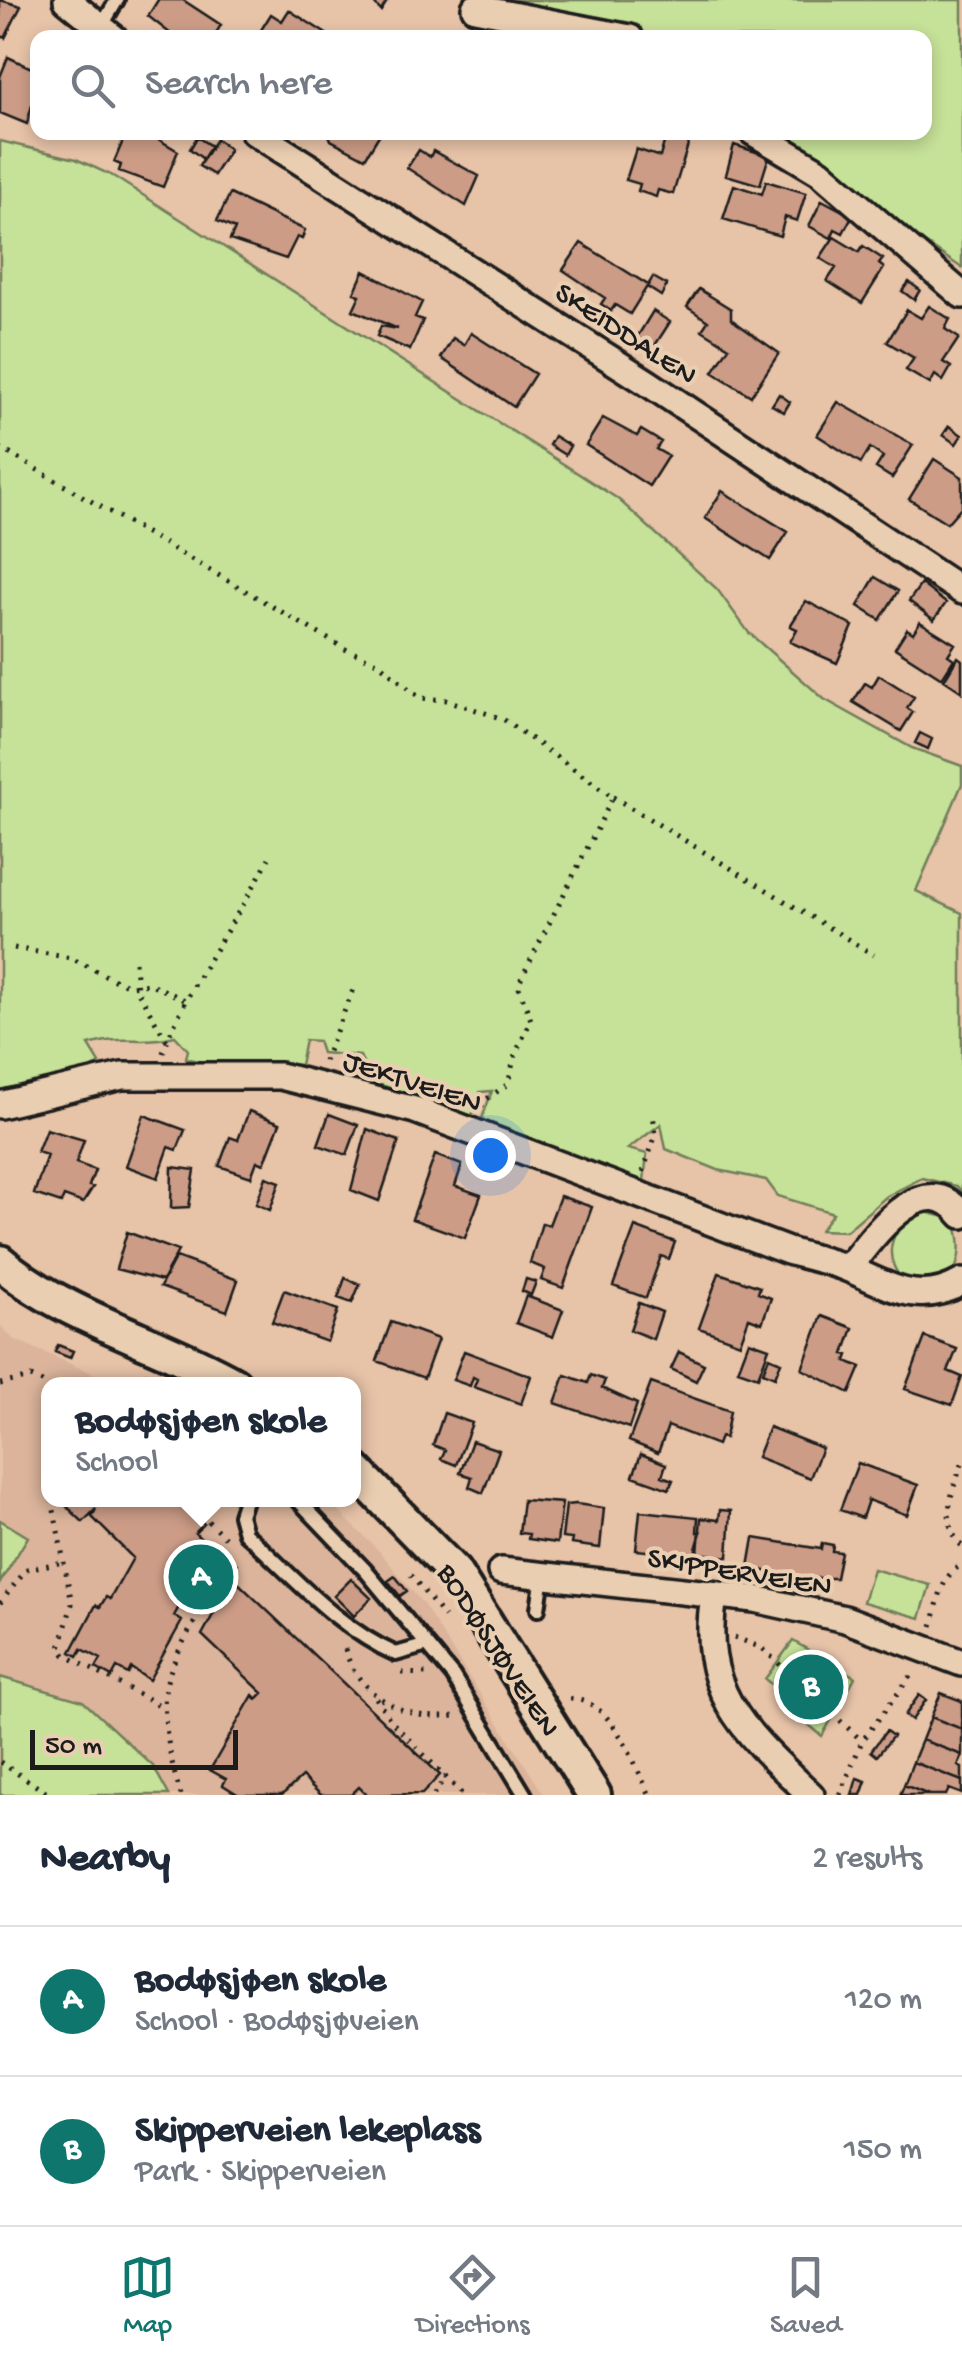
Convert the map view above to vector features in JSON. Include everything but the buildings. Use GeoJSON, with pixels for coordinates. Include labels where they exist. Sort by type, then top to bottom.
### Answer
{"type":"FeatureCollection","features":[{"type":"Feature","properties":{"kind":"street"},"geometry":{"type":"LineString","coordinates":[[66,0],[104,30]]}},
{"type":"Feature","properties":{"kind":"street"},"geometry":{"type":"LineString","coordinates":[[475,8],[589,30]]}},
{"type":"Feature","properties":{"kind":"street","name":"SKEIDDALEN"},"geometry":{"type":"LineString","coordinates":[[267,140],[648,383],[962,591]]}},
{"type":"Feature","properties":{"kind":"street"},"geometry":{"type":"LineString","coordinates":[[766,140],[820,172],[962,295]]}},
{"type":"Feature","properties":{"kind":"street","name":"JEKTVEIEN"},"geometry":{"type":"LineString","coordinates":[[0,1105],[122,1076],[280,1076],[415,1110],[636,1194],[848,1268],[912,1296],[934,1294],[962,1282]]}},
{"type":"Feature","properties":{"kind":"street"},"geometry":{"type":"LineString","coordinates":[[848,1268],[885,1219],[907,1204],[934,1199],[957,1208],[962,1215]]}},
{"type":"Feature","properties":{"kind":"street"},"geometry":{"type":"LineString","coordinates":[[0,1262],[40,1289],[222,1377]]}},
{"type":"Feature","properties":{"kind":"street","name":"BODØSJØVEIEN"},"geometry":{"type":"LineString","coordinates":[[361,1476],[454,1572],[594,1795]]}},
{"type":"Feature","properties":{"kind":"street","name":"SKIPPERVEIEN"},"geometry":{"type":"LineString","coordinates":[[501,1571],[755,1599],[845,1619],[962,1663]]}},
{"type":"Feature","properties":{"kind":"street"},"geometry":{"type":"LineString","coordinates":[[714,1597],[709,1636],[714,1677],[747,1729],[810,1795]]}},
{"type":"Feature","properties":{"kind":"lane"},"geometry":{"type":"LineString","coordinates":[[108,30],[117,0]]}},
{"type":"Feature","properties":{"kind":"lane"},"geometry":{"type":"LineString","coordinates":[[243,1507],[240,1515],[245,1532],[338,1618],[372,1644],[396,1654],[424,1646]]}},
{"type":"Feature","properties":{"kind":"lane"},"geometry":{"type":"LineString","coordinates":[[305,1507],[365,1570],[424,1646],[453,1676],[524,1795]]}},
{"type":"Feature","properties":{"kind":"lane"},"geometry":{"type":"LineString","coordinates":[[538,1609],[543,1576]]}},
{"type":"Feature","properties":{"kind":"path"},"geometry":{"type":"LineString","coordinates":[[0,448],[347,650],[377,662],[420,698],[448,700],[503,719],[614,797],[874,954]]}},
{"type":"Feature","properties":{"kind":"path"},"geometry":{"type":"LineString","coordinates":[[471,1132],[484,1101],[508,1084],[514,1055],[531,1020],[518,985],[614,797]]}},
{"type":"Feature","properties":{"kind":"path"},"geometry":{"type":"LineString","coordinates":[[156,1075],[187,1001],[269,858]]}},
{"type":"Feature","properties":{"kind":"path"},"geometry":{"type":"LineString","coordinates":[[14,948],[70,958],[116,981],[137,986],[151,984],[187,1001]]}},
{"type":"Feature","properties":{"kind":"path"},"geometry":{"type":"LineString","coordinates":[[136,962],[137,986],[167,1041]]}},
{"type":"Feature","properties":{"kind":"path"},"geometry":{"type":"LineString","coordinates":[[316,1083],[353,990]]}},
{"type":"Feature","properties":{"kind":"path"},"geometry":{"type":"LineString","coordinates":[[636,1194],[656,1134],[653,1116]]}},
{"type":"Feature","properties":{"kind":"path"},"geometry":{"type":"LineString","coordinates":[[0,1384],[31,1377],[41,1382]]}},
{"type":"Feature","properties":{"kind":"path"},"geometry":{"type":"LineString","coordinates":[[962,1464],[948,1524],[962,1546]]}},
{"type":"Feature","properties":{"kind":"path"},"geometry":{"type":"LineString","coordinates":[[53,1507],[72,1604],[60,1647],[64,1655],[163,1706]]}},
{"type":"Feature","properties":{"kind":"path"},"geometry":{"type":"LineString","coordinates":[[181,1795],[163,1706],[166,1682],[220,1578],[244,1554]]}},
{"type":"Feature","properties":{"kind":"path"},"geometry":{"type":"LineString","coordinates":[[0,1602],[27,1570],[64,1562]]}},
{"type":"Feature","properties":{"kind":"path"},"geometry":{"type":"LineString","coordinates":[[402,1564],[444,1618]]}},
{"type":"Feature","properties":{"kind":"path"},"geometry":{"type":"LineString","coordinates":[[930,1634],[943,1585],[951,1571],[962,1565]]}},
{"type":"Feature","properties":{"kind":"path"},"geometry":{"type":"LineString","coordinates":[[729,1626],[732,1636],[762,1648],[862,1742]]}},
{"type":"Feature","properties":{"kind":"path"},"geometry":{"type":"LineString","coordinates":[[345,1649],[360,1682],[375,1696],[397,1708],[440,1718],[462,1714]]}},
{"type":"Feature","properties":{"kind":"path"},"geometry":{"type":"LineString","coordinates":[[840,1795],[862,1742],[922,1659]]}},
{"type":"Feature","properties":{"kind":"path"},"geometry":{"type":"LineString","coordinates":[[375,1696],[391,1722],[463,1795]]}},
{"type":"Feature","properties":{"kind":"path"},"geometry":{"type":"LineString","coordinates":[[560,1700],[581,1699],[600,1710],[617,1732],[650,1795]]}},
{"type":"Feature","properties":{"kind":"path"},"geometry":{"type":"LineString","coordinates":[[0,1762],[50,1795]]}},
{"type":"Feature","properties":{"kind":"path"},"geometry":{"type":"LineString","coordinates":[[434,1795],[446,1776]]}},
{"type":"Feature","properties":{"kind":"shaded area"},"geometry":{"type":"Polygon","coordinates":[[[0,1325],[13,1339],[101,1377],[41,1377],[41,1507],[334,1507],[379,1551],[423,1604],[544,1795],[8,1795],[0,1791],[0,1325]]]}},
{"type":"Feature","properties":{"kind":"green space"},"geometry":{"type":"Polygon","coordinates":[[[477,0],[962,0],[962,268],[885,216],[837,173],[789,140],[932,140],[932,30],[621,30],[477,0]]]}},
{"type":"Feature","properties":{"kind":"green space"},"geometry":{"type":"Polygon","coordinates":[[[0,141],[76,159],[113,176],[618,499],[717,589],[749,633],[824,699],[912,748],[962,766],[962,784],[916,891],[962,913],[962,1192],[957,1186],[922,1178],[887,1196],[846,1231],[820,1230],[833,1213],[778,1196],[766,1180],[718,1170],[666,1149],[661,1124],[628,1149],[647,1154],[644,1181],[480,1124],[492,1091],[480,1092],[472,1116],[381,1085],[368,1074],[360,1056],[322,1053],[318,1041],[305,1040],[300,1065],[198,1061],[186,1058],[188,1050],[175,1036],[101,1042],[89,1045],[100,1063],[87,1073],[0,1091],[0,141]]]}},
{"type":"Feature","properties":{"kind":"green space"},"geometry":{"type":"Polygon","coordinates":[[[921,1211],[953,1219],[959,1240],[958,1262],[952,1276],[928,1282],[903,1281],[892,1260],[893,1241],[903,1224],[921,1211]]]}},
{"type":"Feature","properties":{"kind":"green space"},"geometry":{"type":"Polygon","coordinates":[[[0,1520],[28,1537],[0,1583],[0,1520]]]}},
{"type":"Feature","properties":{"kind":"green space"},"geometry":{"type":"Polygon","coordinates":[[[873,1569],[930,1585],[920,1618],[863,1602],[873,1569]]]}},
{"type":"Feature","properties":{"kind":"green space"},"geometry":{"type":"Polygon","coordinates":[[[793,1641],[855,1677],[822,1736],[779,1699],[783,1694],[765,1679],[793,1641]]]}},
{"type":"Feature","properties":{"kind":"green space"},"geometry":{"type":"Polygon","coordinates":[[[0,1677],[83,1701],[153,1766],[169,1795],[0,1795],[0,1677]]]}},
{"type":"Feature","properties":{"kind":"place","name":"Bodøsjøen skole"},"geometry":{"type":"Point","coordinates":[201,1577]}},
{"type":"Feature","properties":{"kind":"place","name":"Skipperveien lekeplass"},"geometry":{"type":"Point","coordinates":[811,1687]}}]}
